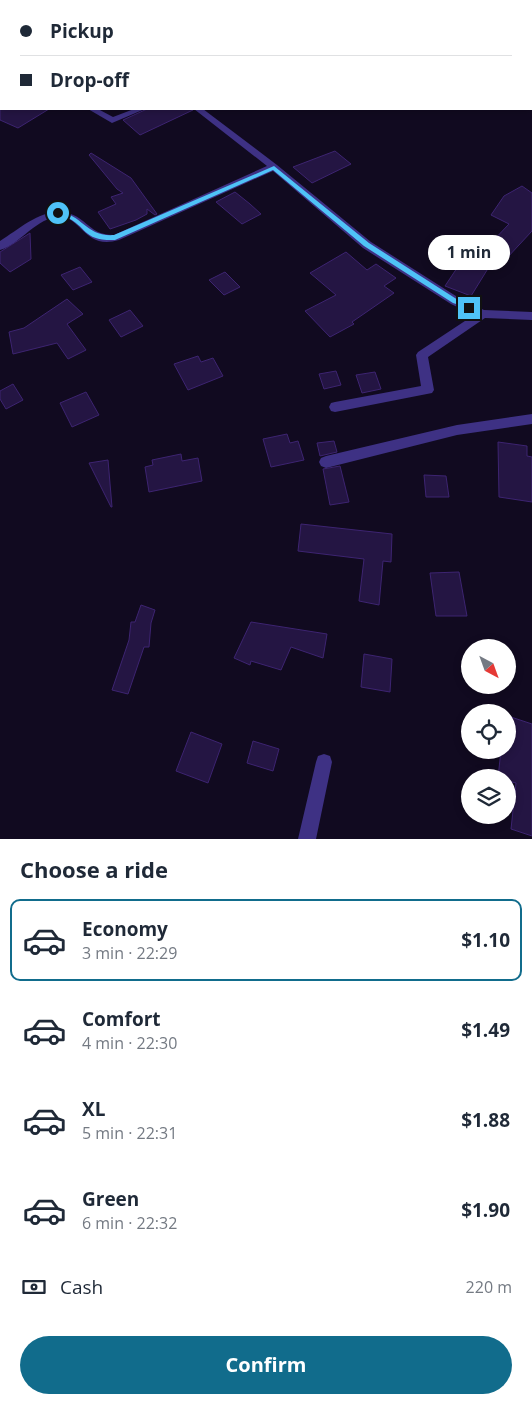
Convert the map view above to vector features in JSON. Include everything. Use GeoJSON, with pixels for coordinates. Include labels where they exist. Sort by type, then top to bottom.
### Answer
{"type":"FeatureCollection","features":[{"type":"Feature","properties":{"kind":"street"},"geometry":{"type":"LineString","coordinates":[[94,110],[112,120],[138,110]]}},
{"type":"Feature","properties":{"kind":"street"},"geometry":{"type":"LineString","coordinates":[[199,110],[274,168],[367,245],[455,301],[483,314],[532,316]]}},
{"type":"Feature","properties":{"kind":"street"},"geometry":{"type":"LineString","coordinates":[[0,246],[44,219],[58,213],[68,215],[88,231],[101,238],[115,238],[274,168]]}},
{"type":"Feature","properties":{"kind":"street"},"geometry":{"type":"LineString","coordinates":[[335,407],[428,390],[422,355],[483,314]]}},
{"type":"Feature","properties":{"kind":"street"},"geometry":{"type":"LineString","coordinates":[[326,462],[457,430],[532,419]]}},
{"type":"Feature","properties":{"kind":"street"},"geometry":{"type":"LineString","coordinates":[[307,839],[324,762]]}},
{"type":"Feature","properties":{"kind":"building"},"geometry":{"type":"Polygon","coordinates":[[[0,110],[47,110],[18,128],[0,120],[0,110]]]}},
{"type":"Feature","properties":{"kind":"building"},"geometry":{"type":"Polygon","coordinates":[[[145,110],[193,110],[140,135],[123,120],[145,110]]]}},
{"type":"Feature","properties":{"kind":"building"},"geometry":{"type":"Polygon","coordinates":[[[335,151],[351,164],[312,183],[293,167],[335,151]]]}},
{"type":"Feature","properties":{"kind":"building"},"geometry":{"type":"Polygon","coordinates":[[[91,153],[131,178],[157,214],[155,215],[147,209],[147,214],[136,220],[110,229],[98,212],[116,204],[111,197],[123,193],[117,189],[89,155],[91,153]]]}},
{"type":"Feature","properties":{"kind":"building"},"geometry":{"type":"Polygon","coordinates":[[[522,186],[532,193],[532,231],[506,259],[497,254],[471,296],[445,286],[461,262],[470,265],[509,224],[491,215],[504,196],[522,186]]]}},
{"type":"Feature","properties":{"kind":"building"},"geometry":{"type":"Polygon","coordinates":[[[235,192],[261,214],[242,224],[216,202],[235,192]]]}},
{"type":"Feature","properties":{"kind":"building"},"geometry":{"type":"Polygon","coordinates":[[[30,233],[31,259],[10,272],[0,263],[0,252],[30,233]]]}},
{"type":"Feature","properties":{"kind":"building"},"geometry":{"type":"Polygon","coordinates":[[[346,252],[367,270],[376,264],[396,278],[384,286],[394,293],[352,322],[354,324],[330,337],[305,311],[336,295],[310,273],[346,252]]]}},
{"type":"Feature","properties":{"kind":"building"},"geometry":{"type":"Polygon","coordinates":[[[80,267],[92,282],[73,290],[61,275],[80,267]]]}},
{"type":"Feature","properties":{"kind":"building"},"geometry":{"type":"Polygon","coordinates":[[[225,272],[240,287],[224,295],[209,280],[225,272]]]}},
{"type":"Feature","properties":{"kind":"building"},"geometry":{"type":"Polygon","coordinates":[[[67,299],[83,314],[67,324],[86,350],[68,359],[57,343],[13,354],[9,332],[24,328],[67,299]]]}},
{"type":"Feature","properties":{"kind":"building"},"geometry":{"type":"Polygon","coordinates":[[[130,310],[143,326],[121,337],[109,320],[130,310]]]}},
{"type":"Feature","properties":{"kind":"building"},"geometry":{"type":"Polygon","coordinates":[[[198,356],[201,362],[213,358],[223,376],[188,390],[174,364],[198,356]]]}},
{"type":"Feature","properties":{"kind":"building"},"geometry":{"type":"Polygon","coordinates":[[[336,371],[341,385],[324,389],[319,374],[336,371]]]}},
{"type":"Feature","properties":{"kind":"building"},"geometry":{"type":"Polygon","coordinates":[[[375,372],[381,389],[362,393],[356,375],[375,372]]]}},
{"type":"Feature","properties":{"kind":"building"},"geometry":{"type":"Polygon","coordinates":[[[13,384],[23,400],[6,409],[0,399],[0,391],[13,384]]]}},
{"type":"Feature","properties":{"kind":"building"},"geometry":{"type":"Polygon","coordinates":[[[86,392],[99,415],[72,427],[60,403],[86,392]]]}},
{"type":"Feature","properties":{"kind":"building"},"geometry":{"type":"Polygon","coordinates":[[[287,434],[290,443],[298,441],[304,460],[271,467],[263,439],[287,434]]]}},
{"type":"Feature","properties":{"kind":"building"},"geometry":{"type":"Polygon","coordinates":[[[334,441],[337,452],[320,456],[317,443],[334,441]]]}},
{"type":"Feature","properties":{"kind":"building"},"geometry":{"type":"Polygon","coordinates":[[[498,442],[527,446],[527,456],[532,457],[532,502],[499,497],[498,442]]]}},
{"type":"Feature","properties":{"kind":"building"},"geometry":{"type":"Polygon","coordinates":[[[181,454],[182,461],[198,458],[202,481],[149,492],[145,467],[153,465],[152,460],[181,454]]]}},
{"type":"Feature","properties":{"kind":"building"},"geometry":{"type":"Polygon","coordinates":[[[108,460],[112,507],[89,463],[108,460]]]}},
{"type":"Feature","properties":{"kind":"building"},"geometry":{"type":"Polygon","coordinates":[[[340,466],[349,502],[330,505],[323,469],[340,466]]]}},
{"type":"Feature","properties":{"kind":"building"},"geometry":{"type":"Polygon","coordinates":[[[424,475],[446,476],[449,497],[426,497],[424,475]]]}},
{"type":"Feature","properties":{"kind":"building"},"geometry":{"type":"Polygon","coordinates":[[[301,524],[392,534],[391,562],[383,561],[379,605],[359,601],[364,559],[298,551],[301,524]]]}},
{"type":"Feature","properties":{"kind":"building"},"geometry":{"type":"Polygon","coordinates":[[[459,572],[467,616],[436,616],[430,573],[459,572]]]}},
{"type":"Feature","properties":{"kind":"building"},"geometry":{"type":"Polygon","coordinates":[[[141,605],[155,610],[151,623],[149,647],[144,647],[128,694],[112,690],[129,640],[131,622],[135,622],[141,605]]]}},
{"type":"Feature","properties":{"kind":"building"},"geometry":{"type":"Polygon","coordinates":[[[251,622],[327,634],[323,658],[291,647],[281,670],[251,661],[250,665],[234,658],[251,622]]]}},
{"type":"Feature","properties":{"kind":"building"},"geometry":{"type":"Polygon","coordinates":[[[364,654],[392,659],[390,692],[361,687],[364,654]]]}},
{"type":"Feature","properties":{"kind":"building"},"geometry":{"type":"Polygon","coordinates":[[[516,719],[532,724],[532,836],[511,829],[512,824],[516,824],[516,769],[499,769],[500,759],[516,759],[516,719]]]}},
{"type":"Feature","properties":{"kind":"building"},"geometry":{"type":"Polygon","coordinates":[[[191,732],[222,744],[208,783],[176,771],[191,732]]]}},
{"type":"Feature","properties":{"kind":"building"},"geometry":{"type":"Polygon","coordinates":[[[253,741],[279,749],[273,771],[247,763],[253,741]]]}},
{"type":"Feature","properties":{"kind":"route"},"geometry":{"type":"LineString","coordinates":[[58,213],[68,215],[88,231],[101,238],[115,238],[274,168],[367,245],[469,308]]}}]}
